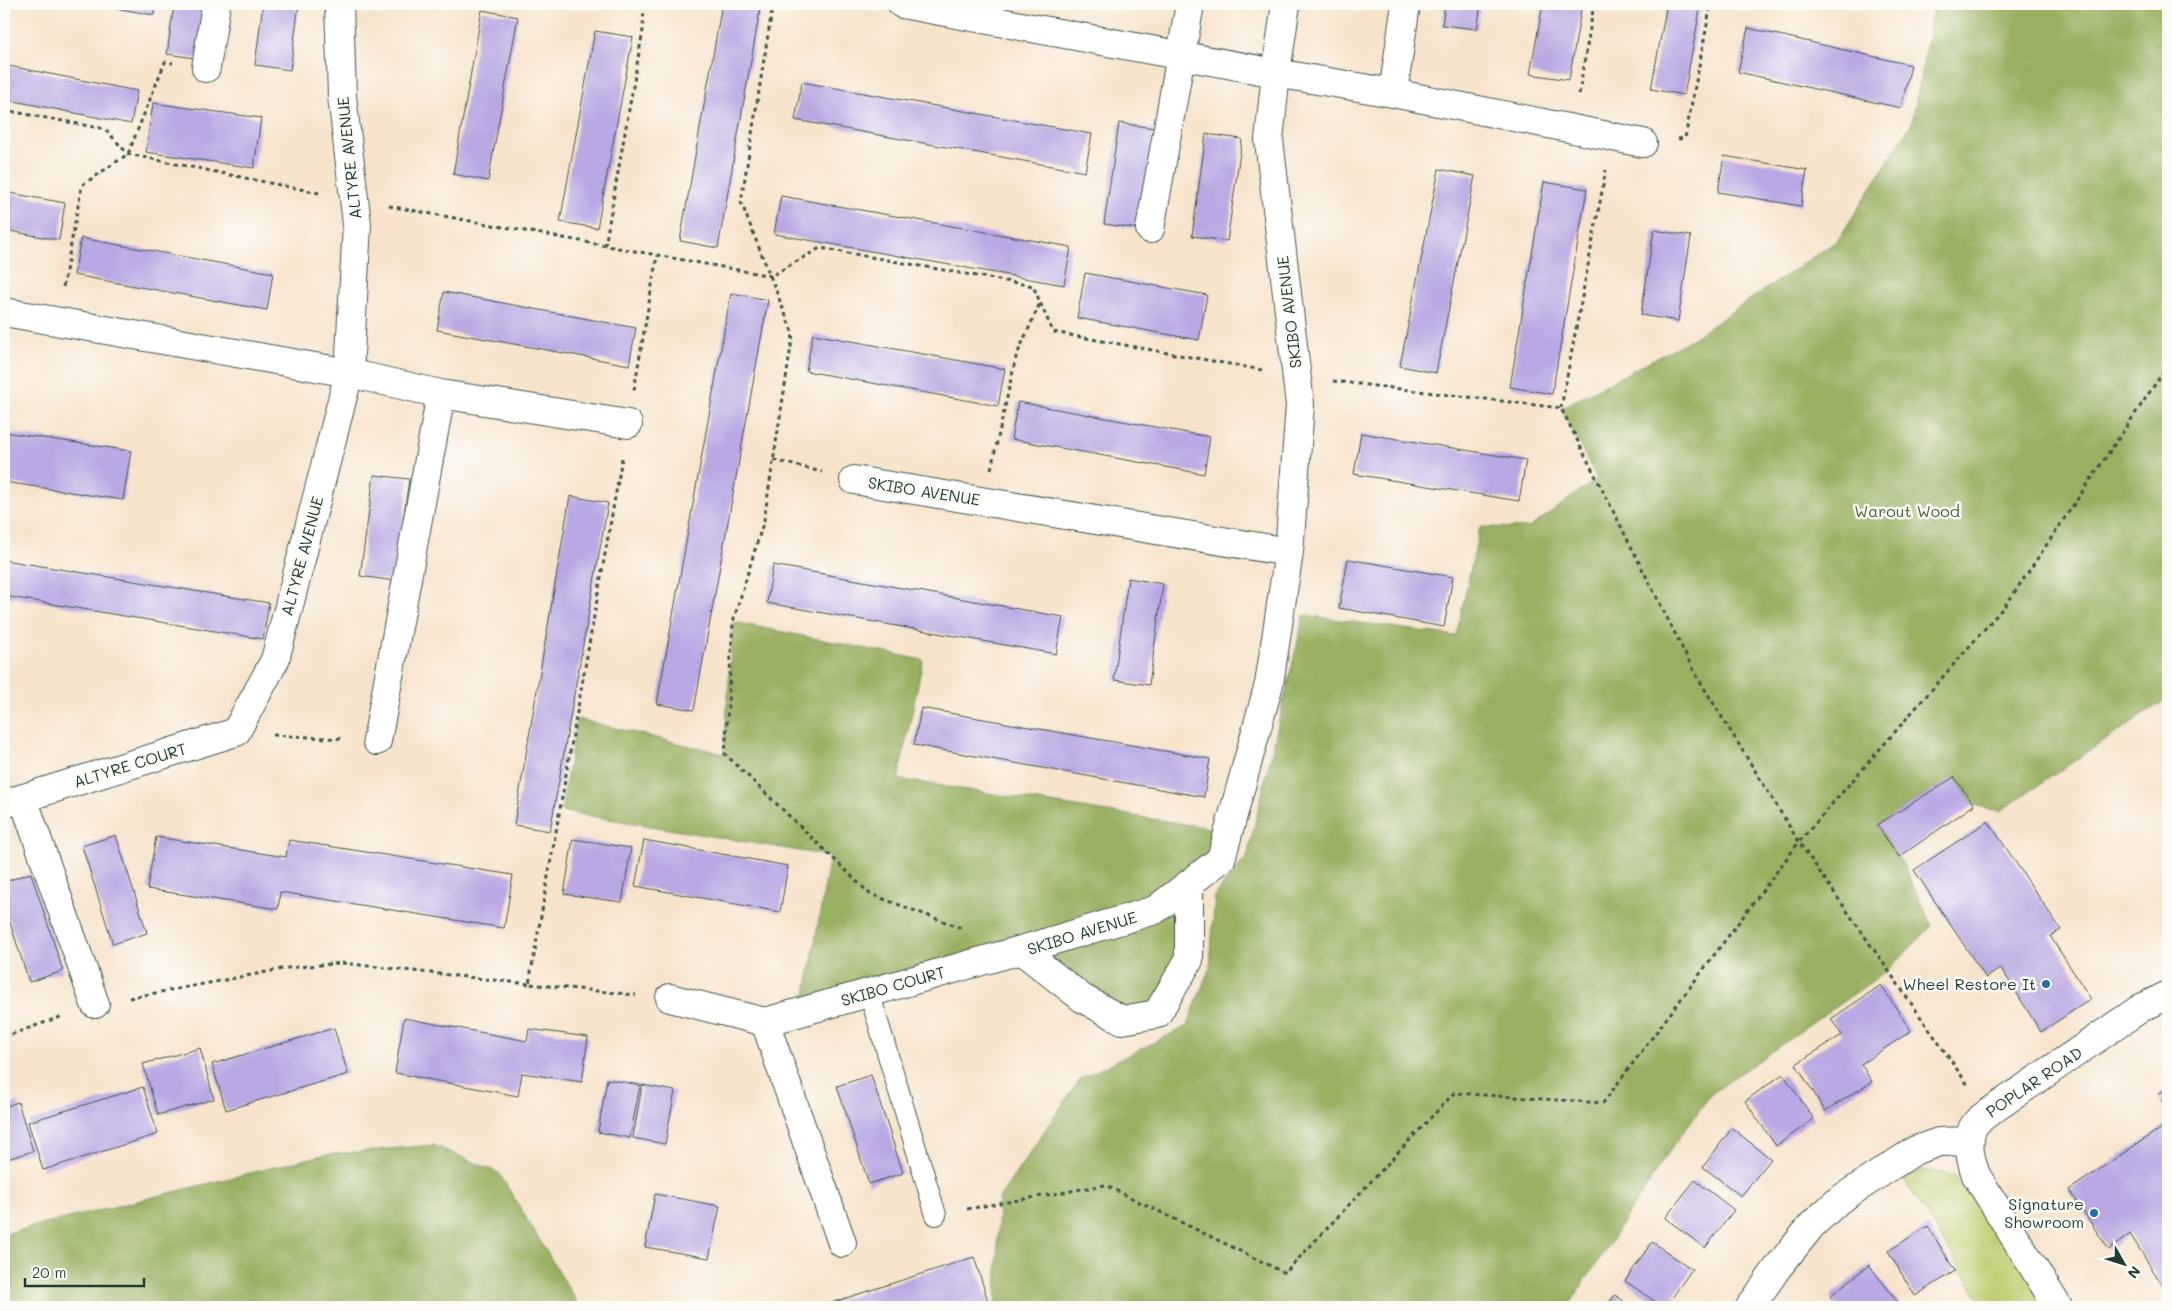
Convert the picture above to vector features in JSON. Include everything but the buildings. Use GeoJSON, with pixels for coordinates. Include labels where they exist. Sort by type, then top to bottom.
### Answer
{"type":"FeatureCollection","features":[{"type":"Feature","properties":{"kind":"street"},"geometry":{"type":"LineString","coordinates":[[206,68],[216,4]]}},
{"type":"Feature","properties":{"kind":"street","name":"ALTYRE AVENUE"},"geometry":{"type":"LineString","coordinates":[[236,732],[275,660],[349,373],[357,224],[342,96],[339,4]]}},
{"type":"Feature","properties":{"kind":"street"},"geometry":{"type":"LineString","coordinates":[[902,4],[1276,74],[1393,93],[1643,143]]}},
{"type":"Feature","properties":{"kind":"street"},"geometry":{"type":"LineString","coordinates":[[1150,229],[1190,4]]}},
{"type":"Feature","properties":{"kind":"street","name":"SKIBO AVENUE"},"geometry":{"type":"LineString","coordinates":[[1021,950],[1155,910],[1222,859],[1269,684],[1289,552],[1300,405],[1269,140],[1286,4]]}},
{"type":"Feature","properties":{"kind":"street"},"geometry":{"type":"LineString","coordinates":[[1393,93],[1406,4]]}},
{"type":"Feature","properties":{"kind":"street"},"geometry":{"type":"LineString","coordinates":[[4,312],[349,373],[442,394],[628,424]]}},
{"type":"Feature","properties":{"kind":"street"},"geometry":{"type":"LineString","coordinates":[[377,741],[442,394]]}},
{"type":"Feature","properties":{"kind":"street","name":"SKIBO AVENUE"},"geometry":{"type":"LineString","coordinates":[[854,480],[1289,552]]}},
{"type":"Feature","properties":{"kind":"street","name":"ALTYRE COURT"},"geometry":{"type":"LineString","coordinates":[[95,1004],[13,801],[236,732]]}},
{"type":"Feature","properties":{"kind":"street","name":"SKIBO AVENUE"},"geometry":{"type":"LineString","coordinates":[[1021,950],[1082,998],[1122,1020],[1157,1014],[1190,960],[1189,884]]}},
{"type":"Feature","properties":{"kind":"street","name":"SKIBO COURT"},"geometry":{"type":"LineString","coordinates":[[764,1022],[1021,950]]}},
{"type":"Feature","properties":{"kind":"street","name":"POPLAR ROAD"},"geometry":{"type":"LineString","coordinates":[[1970,1141],[1974,1124],[1988,1113],[2141,1008],[2168,995]]}},
{"type":"Feature","properties":{"kind":"street"},"geometry":{"type":"LineString","coordinates":[[670,998],[764,1022],[842,1244]]}},
{"type":"Feature","properties":{"kind":"street"},"geometry":{"type":"LineString","coordinates":[[1750,1307],[1778,1267],[1812,1225],[1839,1200],[1916,1150],[1938,1142],[1970,1141],[1970,1158],[1976,1175],[2058,1307]]}},
{"type":"Feature","properties":{"kind":"lane"},"geometry":{"type":"LineString","coordinates":[[869,992],[936,1215]]}},
{"type":"Feature","properties":{"kind":"path"},"geometry":{"type":"LineString","coordinates":[[605,246],[644,30],[644,4]]}},
{"type":"Feature","properties":{"kind":"path"},"geometry":{"type":"LineString","coordinates":[[773,4],[741,202],[793,334],[764,520],[733,622],[724,754],[870,894],[967,930]]}},
{"type":"Feature","properties":{"kind":"path"},"geometry":{"type":"LineString","coordinates":[[1573,129],[1594,4]]}},
{"type":"Feature","properties":{"kind":"path"},"geometry":{"type":"LineString","coordinates":[[1643,143],[1685,138],[1711,4]]}},
{"type":"Feature","properties":{"kind":"path"},"geometry":{"type":"LineString","coordinates":[[57,321],[82,185],[128,154],[166,62],[206,68]]}},
{"type":"Feature","properties":{"kind":"path"},"geometry":{"type":"LineString","coordinates":[[4,110],[105,129],[128,154],[354,200],[771,276],[820,248],[1033,286],[1053,332],[1296,376],[1561,408]]}},
{"type":"Feature","properties":{"kind":"path"},"geometry":{"type":"LineString","coordinates":[[1612,137],[1561,408],[1696,675],[1799,842],[1988,1113]]}},
{"type":"Feature","properties":{"kind":"path"},"geometry":{"type":"LineString","coordinates":[[529,984],[658,256]]}},
{"type":"Feature","properties":{"kind":"path"},"geometry":{"type":"LineString","coordinates":[[984,501],[1016,357],[1040,302]]}},
{"type":"Feature","properties":{"kind":"path"},"geometry":{"type":"LineString","coordinates":[[936,1215],[1105,1185],[1285,1273],[1454,1093],[1603,1103],[1799,842],[2008,602],[2168,365]]}},
{"type":"Feature","properties":{"kind":"path"},"geometry":{"type":"LineString","coordinates":[[774,460],[854,480]]}},
{"type":"Feature","properties":{"kind":"path"},"geometry":{"type":"LineString","coordinates":[[236,732],[377,741]]}},
{"type":"Feature","properties":{"kind":"path"},"geometry":{"type":"LineString","coordinates":[[4,1037],[95,1004],[288,968],[342,963],[670,998]]}},
{"type":"Feature","properties":{"kind":"green space","name":"Warout Wood"},"geometry":{"type":"Polygon","coordinates":[[[1934,4],[2168,4],[2168,698],[2000,811],[1974,805],[1954,777],[1877,825],[1905,868],[1932,926],[1888,970],[1711,1094],[1668,1153],[1568,1307],[996,1307],[999,1198],[1080,1079],[1187,1026],[1210,967],[1215,894],[1247,857],[1304,615],[1456,636],[1480,527],[1529,528],[1597,479],[1561,408],[1690,340],[1838,240],[1912,123],[1934,4]]]}},
{"type":"Feature","properties":{"kind":"green space"},"geometry":{"type":"Polygon","coordinates":[[[733,622],[923,660],[898,779],[1229,831],[1189,884],[1189,960],[1157,1014],[1122,1020],[1021,950],[803,1011],[830,856],[561,811],[577,719],[724,754],[733,622]]]}},
{"type":"Feature","properties":{"kind":"green space"},"geometry":{"type":"Polygon","coordinates":[[[433,1145],[499,1173],[580,1307],[4,1307],[4,1234],[323,1155],[433,1145]]]}},
{"type":"Feature","properties":{"kind":"green space"},"geometry":{"type":"Polygon","coordinates":[[[1923,1170],[1948,1174],[1973,1185],[2058,1307],[1985,1307],[1903,1178],[1923,1170]]]}},
{"type":"Feature","properties":{"kind":"place","name":"Wheel Restore It"},"geometry":{"type":"Point","coordinates":[2046,984]}},
{"type":"Feature","properties":{"kind":"place","name":"Signature Showroom"},"geometry":{"type":"Point","coordinates":[2094,1213]}}]}
